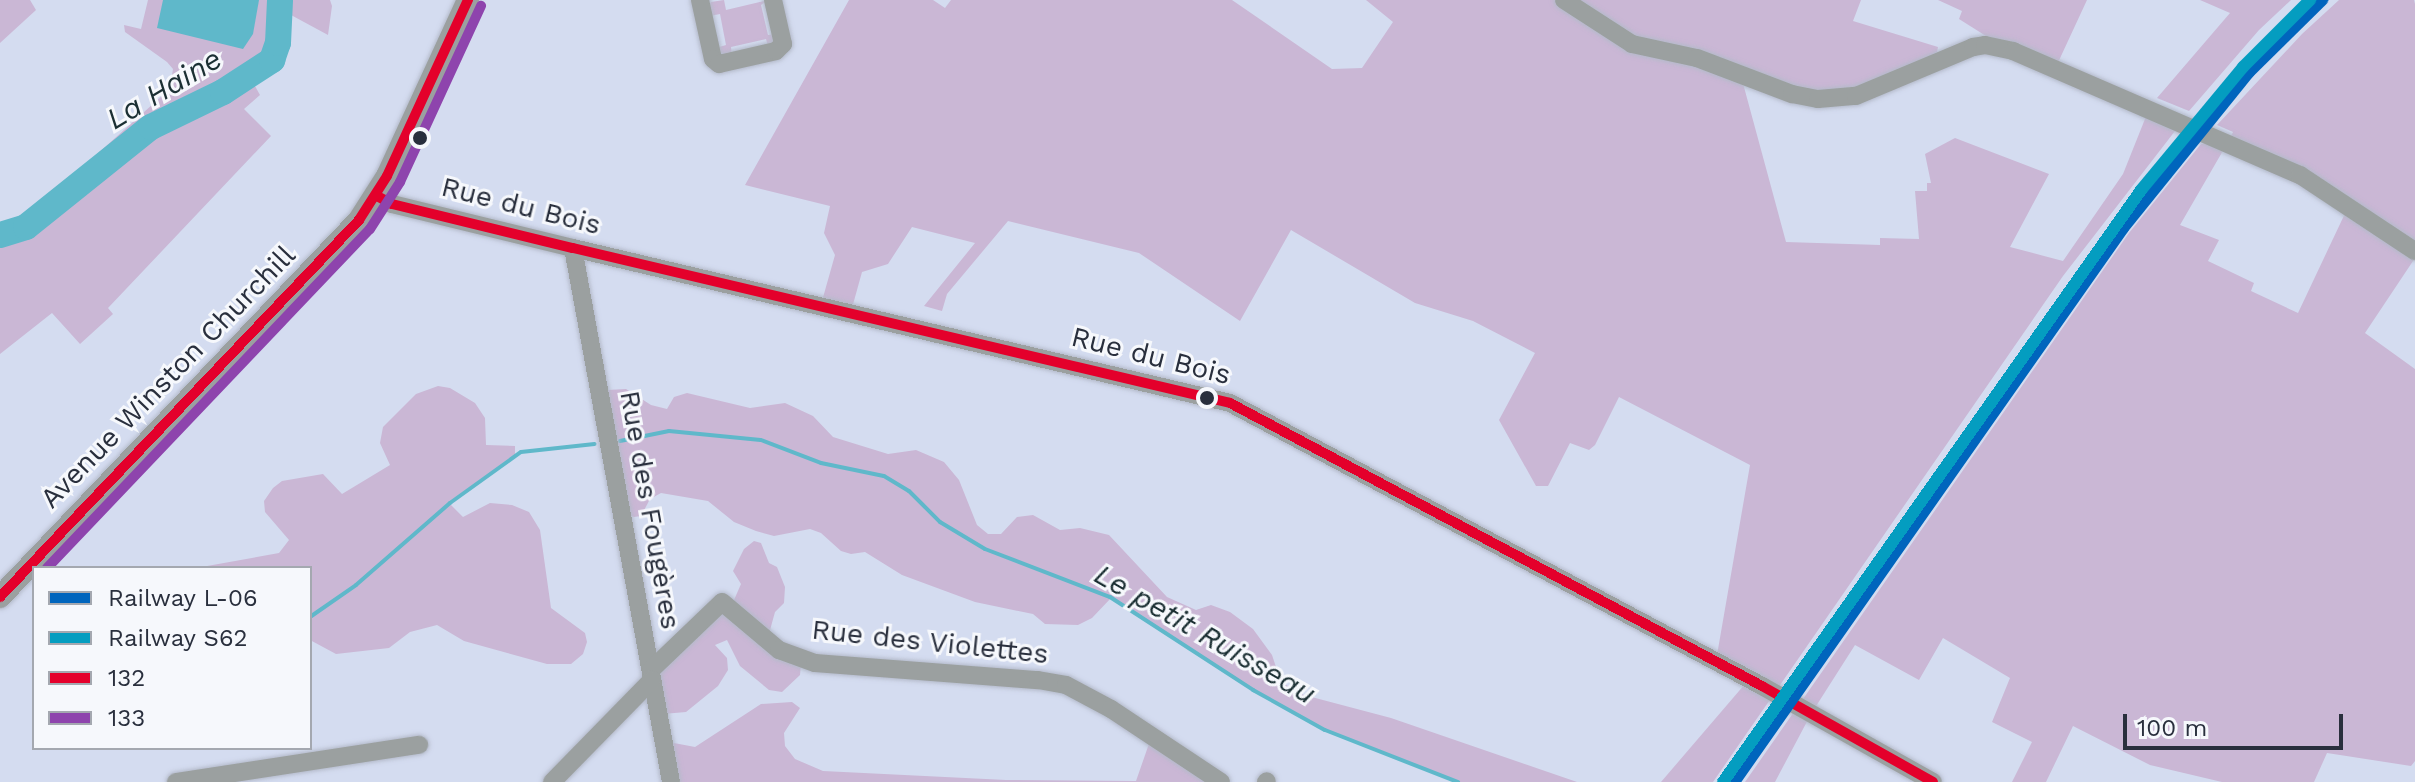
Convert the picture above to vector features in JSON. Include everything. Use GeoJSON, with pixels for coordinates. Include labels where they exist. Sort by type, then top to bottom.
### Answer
{"type":"FeatureCollection","features":[{"type":"Feature","properties":{"kind":"street","name":"Avenue Winston Churchill"},"geometry":{"type":"LineString","coordinates":[[0,597],[359,220],[377,196],[468,0]]}},
{"type":"Feature","properties":{"kind":"street"},"geometry":{"type":"LineString","coordinates":[[700,0],[713,59],[719,64],[776,51],[783,44],[773,0]]}},
{"type":"Feature","properties":{"kind":"street"},"geometry":{"type":"LineString","coordinates":[[1564,0],[1632,44],[1697,58],[1804,98],[1829,100],[1856,96],[1952,53],[1985,45],[2013,51],[2300,175],[2415,251]]}},
{"type":"Feature","properties":{"kind":"street","name":"Rue du Bois"},"geometry":{"type":"LineString","coordinates":[[377,196],[392,204],[573,248],[1230,403],[1762,686],[1933,782]]}},
{"type":"Feature","properties":{"kind":"street","name":"Rue des Fougères"},"geometry":{"type":"LineString","coordinates":[[573,248],[671,782]]}},
{"type":"Feature","properties":{"kind":"street","name":"Rue des Violettes"},"geometry":{"type":"LineString","coordinates":[[651,675],[722,602],[779,650],[815,663],[1038,680],[1066,685],[1098,701],[1221,782]]}},
{"type":"Feature","properties":{"kind":"street"},"geometry":{"type":"LineString","coordinates":[[552,782],[651,675]]}},
{"type":"Feature","properties":{"kind":"street"},"geometry":{"type":"LineString","coordinates":[[176,782],[419,745]]}},
{"type":"Feature","properties":{"kind":"shaded area"},"geometry":{"type":"Polygon","coordinates":[[[0,0],[30,0],[36,10],[0,43],[0,0]]]}},
{"type":"Feature","properties":{"kind":"shaded area"},"geometry":{"type":"Polygon","coordinates":[[[148,0],[330,0],[332,6],[328,35],[291,15],[270,51],[246,70],[260,95],[244,109],[271,136],[108,308],[113,314],[80,344],[52,313],[0,354],[0,229],[15,223],[47,199],[163,95],[171,81],[173,69],[167,62],[125,32],[124,25],[141,29],[148,0]]]}},
{"type":"Feature","properties":{"kind":"shaded area"},"geometry":{"type":"Polygon","coordinates":[[[724,0],[726,10],[768,0],[761,5],[768,35],[778,34],[769,49],[766,39],[731,47],[732,56],[722,59],[716,48],[726,45],[720,14],[710,16],[708,6],[711,2],[724,0]]]}},
{"type":"Feature","properties":{"kind":"shaded area"},"geometry":{"type":"Polygon","coordinates":[[[849,0],[933,0],[945,8],[951,0],[1232,0],[1332,69],[1362,68],[1393,22],[1366,0],[1861,0],[1853,21],[1938,47],[1937,52],[1843,99],[1741,76],[1786,242],[1880,245],[1880,238],[1919,239],[1915,191],[1927,191],[1927,183],[1931,183],[1925,154],[1955,138],[2049,174],[2010,247],[2063,261],[2123,174],[2149,109],[2175,131],[2063,276],[1713,782],[1661,782],[1745,684],[1717,655],[1750,465],[1619,397],[1595,445],[1589,450],[1570,443],[1548,486],[1536,486],[1499,420],[1535,353],[1473,321],[1415,303],[1291,230],[1240,321],[1139,253],[1008,221],[947,294],[942,311],[924,306],[975,243],[912,227],[888,264],[862,272],[852,308],[822,301],[835,255],[824,233],[830,206],[745,185],[849,0]]]}},
{"type":"Feature","properties":{"kind":"shaded area"},"geometry":{"type":"Polygon","coordinates":[[[1938,0],[2087,0],[2055,69],[1986,36],[1959,19],[1962,11],[1938,0]]]}},
{"type":"Feature","properties":{"kind":"shaded area"},"geometry":{"type":"Polygon","coordinates":[[[2200,0],[2291,0],[2259,30],[2189,111],[2157,98],[2230,13],[2200,0]]]}},
{"type":"Feature","properties":{"kind":"shaded area"},"geometry":{"type":"Polygon","coordinates":[[[2339,0],[2414,0],[2415,258],[2365,333],[2415,369],[2415,761],[2411,766],[2327,753],[2314,782],[2222,782],[2150,765],[2073,726],[2046,782],[2012,782],[2032,742],[1992,722],[2010,678],[1943,638],[1919,680],[1855,645],[1811,714],[1775,782],[1745,782],[2129,233],[2201,144],[2228,142],[2233,132],[2217,125],[2302,34],[2339,0]],[[2228,142],[2180,225],[2219,240],[2208,261],[2254,283],[2251,291],[2298,313],[2349,205],[2228,142]]]}},
{"type":"Feature","properties":{"kind":"shaded area"},"geometry":{"type":"Polygon","coordinates":[[[438,386],[450,388],[475,403],[485,418],[486,445],[515,446],[515,457],[450,504],[463,517],[490,503],[512,505],[529,512],[540,530],[551,608],[585,633],[587,642],[583,654],[571,664],[547,664],[464,641],[437,625],[410,632],[389,648],[336,654],[312,641],[312,566],[207,566],[279,553],[289,540],[265,512],[264,501],[282,481],[323,474],[342,494],[390,465],[380,443],[383,427],[416,394],[438,386]]]}},
{"type":"Feature","properties":{"kind":"shaded area"},"geometry":{"type":"Polygon","coordinates":[[[626,389],[651,405],[667,409],[674,397],[687,393],[750,408],[785,403],[813,416],[833,437],[888,454],[916,450],[944,462],[959,480],[977,525],[988,534],[1001,534],[1017,517],[1033,515],[1060,530],[1080,528],[1109,535],[1167,597],[1196,610],[1211,605],[1230,612],[1253,629],[1272,655],[1281,682],[1304,695],[1391,718],[1577,782],[1458,782],[1325,730],[1253,690],[1111,598],[1092,618],[1078,625],[1045,624],[1033,614],[975,602],[902,575],[865,552],[851,554],[841,551],[821,533],[810,529],[774,536],[756,531],[734,522],[708,501],[661,493],[650,499],[641,516],[626,514],[607,390],[626,389]]]}},
{"type":"Feature","properties":{"kind":"shaded area"},"geometry":{"type":"Polygon","coordinates":[[[754,541],[761,543],[769,563],[777,567],[785,587],[784,603],[775,612],[767,641],[801,665],[800,675],[782,692],[769,690],[740,666],[727,640],[715,645],[727,658],[728,670],[718,686],[686,712],[663,714],[652,680],[711,613],[733,612],[741,584],[733,571],[744,549],[754,541]]]}},
{"type":"Feature","properties":{"kind":"shaded area"},"geometry":{"type":"Polygon","coordinates":[[[792,702],[800,708],[784,733],[785,746],[795,759],[823,771],[1006,780],[1136,781],[1151,738],[1221,782],[671,782],[670,746],[674,743],[695,747],[761,704],[792,702]]]}},
{"type":"Feature","properties":{"kind":"water"},"geometry":{"type":"Polygon","coordinates":[[[163,0],[259,0],[253,34],[243,49],[157,28],[163,0]]]}},
{"type":"Feature","properties":{"kind":"waterway","name":"La Haine"},"geometry":{"type":"LineString","coordinates":[[0,235],[26,227],[151,127],[223,92],[272,60],[278,43],[280,0]]}},
{"type":"Feature","properties":{"kind":"waterway","name":"Le petit Ruisseau"},"geometry":{"type":"LineString","coordinates":[[620,441],[669,431],[761,440],[821,463],[884,476],[909,491],[940,522],[985,549],[1110,597],[1253,690],[1325,730],[1458,782]]}},
{"type":"Feature","properties":{"kind":"waterway","name":"Le petit Ruisseau"},"geometry":{"type":"LineString","coordinates":[[312,616],[356,585],[450,503],[521,452],[595,444]]}},
{"type":"Feature","properties":{"kind":"rail line","name":"S62"},"geometry":{"type":"LineString","coordinates":[[1723,782],[2141,190],[2243,67],[2310,0]]}},
{"type":"Feature","properties":{"kind":"rail line","name":"L-06"},"geometry":{"type":"LineString","coordinates":[[1734,782],[2123,228],[2249,72],[2322,0]]}},
{"type":"Feature","properties":{"kind":"transit line","name":"132"},"geometry":{"type":"LineString","coordinates":[[0,597],[359,220],[387,176],[468,0]]}},
{"type":"Feature","properties":{"kind":"transit line","name":"133"},"geometry":{"type":"LineString","coordinates":[[49,566],[370,229],[400,182],[481,6]]}},
{"type":"Feature","properties":{"kind":"transit line","name":"132"},"geometry":{"type":"LineString","coordinates":[[377,196],[392,204],[573,248],[1230,403],[1762,686],[1933,782]]}}]}
